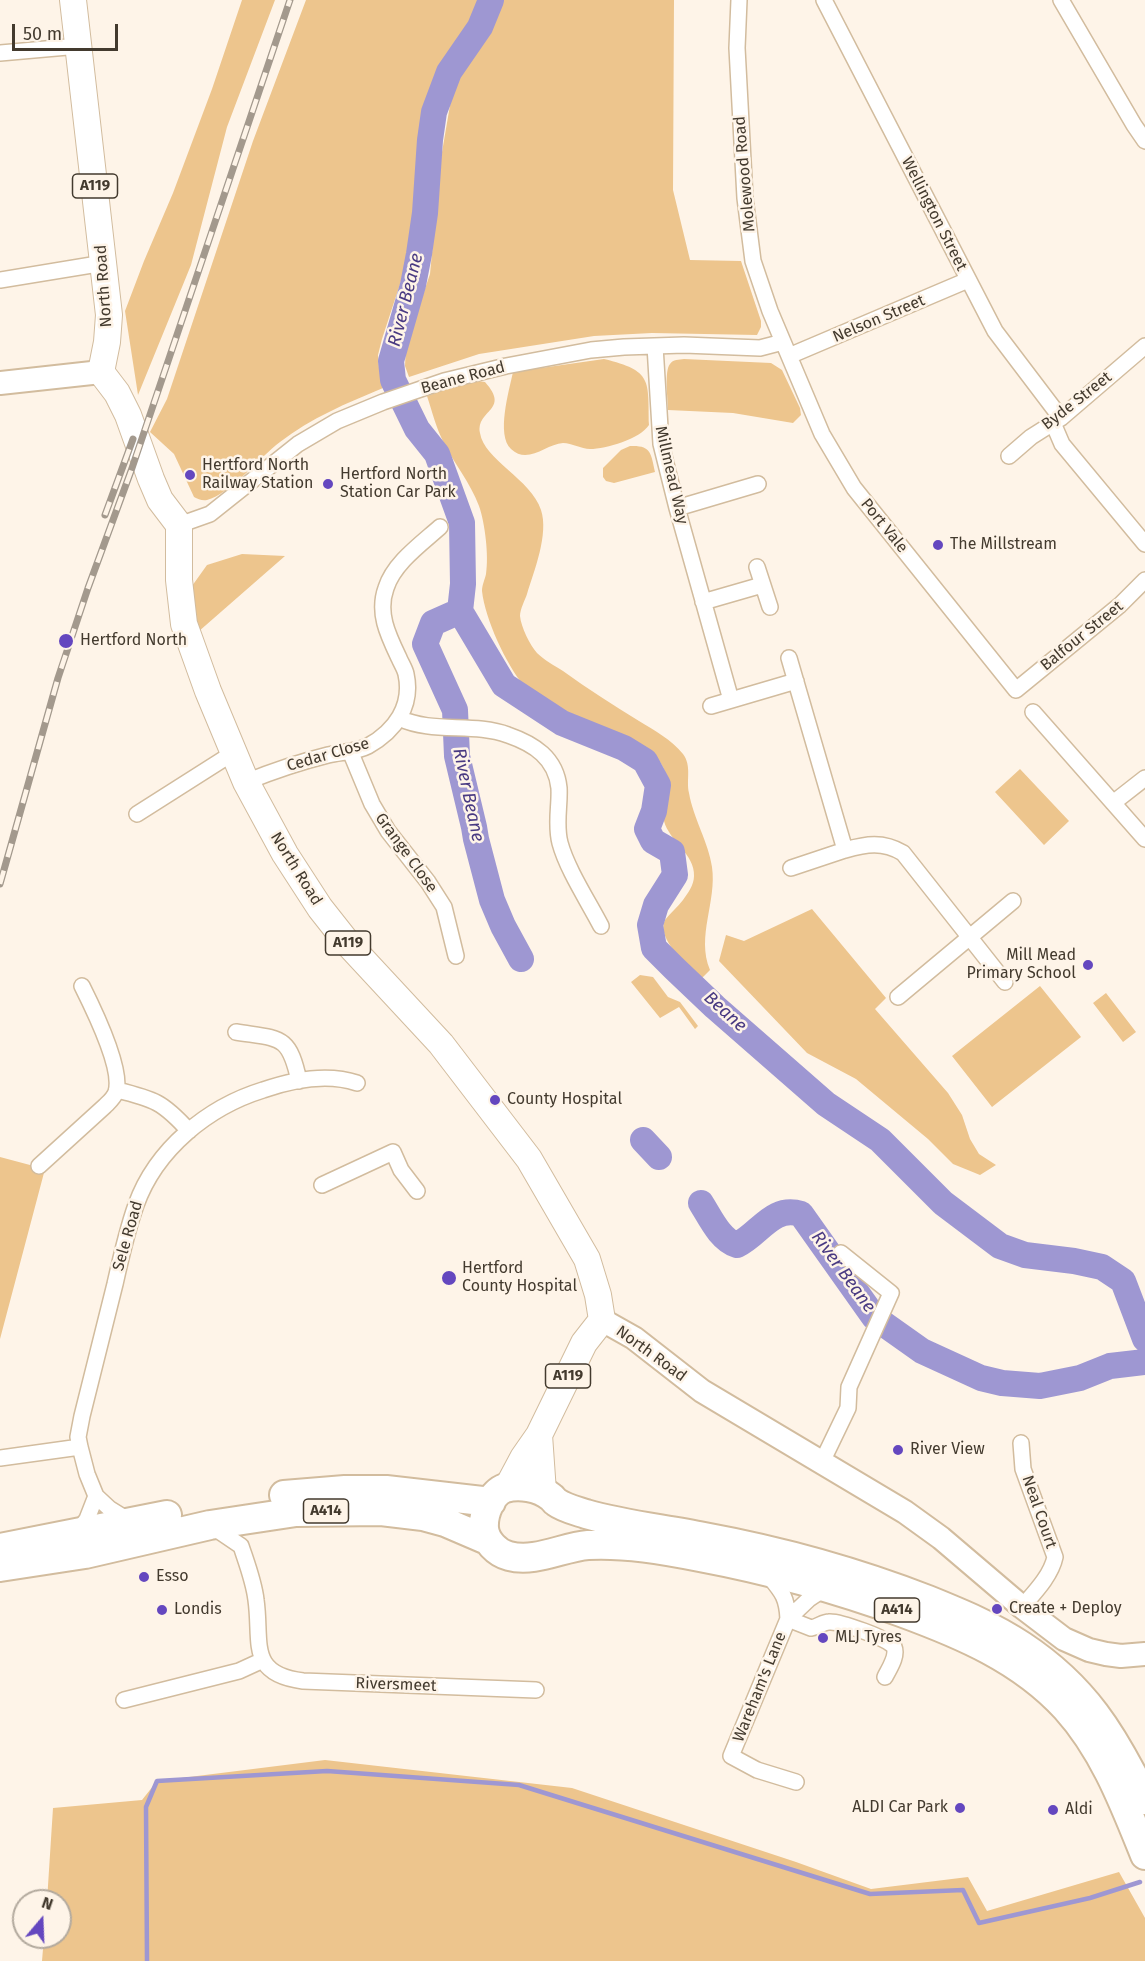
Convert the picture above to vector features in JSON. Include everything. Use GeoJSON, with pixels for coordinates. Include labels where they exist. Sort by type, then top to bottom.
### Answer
{"type":"FeatureCollection","features":[{"type":"Feature","properties":{"kind":"highway"},"geometry":{"type":"LineString","coordinates":[[533,1488],[550,1498],[560,1519],[557,1534],[551,1546],[541,1555],[509,1556],[500,1552],[487,1540],[484,1529],[485,1516],[499,1495],[533,1488]]}},
{"type":"Feature","properties":{"kind":"highway","name":"A414"},"geometry":{"type":"LineString","coordinates":[[0,1548],[228,1503],[304,1492],[386,1490],[499,1495]]}},
{"type":"Feature","properties":{"kind":"highway","name":"A414"},"geometry":{"type":"LineString","coordinates":[[550,1498],[586,1514],[605,1519],[755,1547],[839,1570],[905,1591],[993,1628],[1042,1660],[1063,1677],[1084,1700],[1102,1722],[1122,1753],[1145,1800]]}},
{"type":"Feature","properties":{"kind":"highway","name":"A414"},"geometry":{"type":"LineString","coordinates":[[0,1567],[85,1554],[210,1525],[296,1512],[381,1511],[434,1518],[487,1540]]}},
{"type":"Feature","properties":{"kind":"highway","name":"A414"},"geometry":{"type":"LineString","coordinates":[[541,1555],[581,1546],[624,1546],[762,1569],[871,1601],[961,1635],[1004,1658],[1047,1689],[1067,1709],[1103,1759],[1145,1855]]}},
{"type":"Feature","properties":{"kind":"main road","name":"North Road"},"geometry":{"type":"LineString","coordinates":[[73,0],[109,315],[101,372]]}},
{"type":"Feature","properties":{"kind":"main road"},"geometry":{"type":"LineString","coordinates":[[101,372],[117,393],[128,415],[160,500],[179,525]]}},
{"type":"Feature","properties":{"kind":"main road","name":"North Road"},"geometry":{"type":"LineString","coordinates":[[179,525],[179,580],[184,624],[246,782],[285,854],[320,908],[350,946],[441,1044],[529,1159],[587,1259],[598,1294],[602,1320]]}},
{"type":"Feature","properties":{"kind":"main road","name":"A119"},"geometry":{"type":"LineString","coordinates":[[499,1495],[539,1435],[584,1343],[602,1320]]}},
{"type":"Feature","properties":{"kind":"main road"},"geometry":{"type":"LineString","coordinates":[[539,1435],[550,1498]]}},
{"type":"Feature","properties":{"kind":"street","name":"Molewood Road"},"geometry":{"type":"LineString","coordinates":[[739,0],[737,48],[745,198],[753,261],[786,349]]}},
{"type":"Feature","properties":{"kind":"street","name":"Wellington Street"},"geometry":{"type":"LineString","coordinates":[[824,0],[996,331],[1057,420]]}},
{"type":"Feature","properties":{"kind":"street"},"geometry":{"type":"LineString","coordinates":[[1061,0],[1139,119],[1145,141]]}},
{"type":"Feature","properties":{"kind":"street"},"geometry":{"type":"LineString","coordinates":[[0,53],[79,46]]}},
{"type":"Feature","properties":{"kind":"street"},"geometry":{"type":"LineString","coordinates":[[0,280],[104,263]]}},
{"type":"Feature","properties":{"kind":"street","name":"Nelson Street"},"geometry":{"type":"LineString","coordinates":[[786,349],[968,280]]}},
{"type":"Feature","properties":{"kind":"street","name":"Beane Road"},"geometry":{"type":"LineString","coordinates":[[179,525],[210,514],[304,440],[337,421],[430,385],[474,373],[591,350],[655,346],[786,349]]}},
{"type":"Feature","properties":{"kind":"street","name":"Millmead Way"},"geometry":{"type":"LineString","coordinates":[[655,346],[661,444],[731,700]]}},
{"type":"Feature","properties":{"kind":"street","name":"Byde Street"},"geometry":{"type":"LineString","coordinates":[[1009,456],[1031,437],[1057,420],[1145,346]]}},
{"type":"Feature","properties":{"kind":"street","name":"Port Vale"},"geometry":{"type":"LineString","coordinates":[[786,349],[822,434],[854,488],[1016,690]]}},
{"type":"Feature","properties":{"kind":"street"},"geometry":{"type":"LineString","coordinates":[[0,383],[101,372]]}},
{"type":"Feature","properties":{"kind":"street"},"geometry":{"type":"LineString","coordinates":[[1057,420],[1062,444],[1145,544]]}},
{"type":"Feature","properties":{"kind":"street"},"geometry":{"type":"LineString","coordinates":[[677,508],[758,484]]}},
{"type":"Feature","properties":{"kind":"street"},"geometry":{"type":"LineString","coordinates":[[440,527],[401,563],[386,586],[383,598],[384,622],[406,674],[405,704],[399,718],[421,726],[470,728],[506,734],[537,750],[550,761],[559,788],[557,821],[560,844],[601,926]]}},
{"type":"Feature","properties":{"kind":"street"},"geometry":{"type":"LineString","coordinates":[[757,567],[770,607]]}},
{"type":"Feature","properties":{"kind":"street","name":"Balfour Street"},"geometry":{"type":"LineString","coordinates":[[1016,690],[1120,605],[1145,580]]}},
{"type":"Feature","properties":{"kind":"street"},"geometry":{"type":"LineString","coordinates":[[703,602],[762,585]]}},
{"type":"Feature","properties":{"kind":"street"},"geometry":{"type":"LineString","coordinates":[[789,658],[845,850]]}},
{"type":"Feature","properties":{"kind":"street"},"geometry":{"type":"LineString","coordinates":[[711,706],[796,681]]}},
{"type":"Feature","properties":{"kind":"street"},"geometry":{"type":"LineString","coordinates":[[1033,712],[1145,839]]}},
{"type":"Feature","properties":{"kind":"street","name":"Cedar Close"},"geometry":{"type":"LineString","coordinates":[[246,782],[291,765],[366,747],[390,731],[399,718]]}},
{"type":"Feature","properties":{"kind":"street","name":"Grange Close"},"geometry":{"type":"LineString","coordinates":[[350,751],[372,804],[401,849],[429,882],[444,907],[456,956]]}},
{"type":"Feature","properties":{"kind":"street"},"geometry":{"type":"LineString","coordinates":[[137,813],[233,753]]}},
{"type":"Feature","properties":{"kind":"street"},"geometry":{"type":"LineString","coordinates":[[1113,803],[1145,778]]}},
{"type":"Feature","properties":{"kind":"street"},"geometry":{"type":"LineString","coordinates":[[791,868],[864,845],[883,844],[894,848],[903,853],[1005,982]]}},
{"type":"Feature","properties":{"kind":"street"},"geometry":{"type":"LineString","coordinates":[[898,997],[1013,901]]}},
{"type":"Feature","properties":{"kind":"street"},"geometry":{"type":"LineString","coordinates":[[39,1166],[105,1106],[117,1090],[117,1077],[112,1056],[82,986]]}},
{"type":"Feature","properties":{"kind":"street"},"geometry":{"type":"LineString","coordinates":[[236,1032],[282,1042],[293,1056],[299,1081]]}},
{"type":"Feature","properties":{"kind":"street","name":"Sele Road"},"geometry":{"type":"LineString","coordinates":[[131,1523],[96,1496],[87,1474],[78,1437],[136,1204],[148,1180],[171,1149],[189,1131],[205,1117],[236,1100],[267,1088],[299,1081],[326,1078],[357,1083]]}},
{"type":"Feature","properties":{"kind":"street"},"geometry":{"type":"LineString","coordinates":[[117,1090],[154,1100],[167,1109],[189,1131]]}},
{"type":"Feature","properties":{"kind":"street"},"geometry":{"type":"LineString","coordinates":[[322,1185],[393,1152],[401,1170],[417,1191]]}},
{"type":"Feature","properties":{"kind":"street"},"geometry":{"type":"LineString","coordinates":[[822,1462],[848,1408],[849,1388],[891,1293],[841,1253]]}},
{"type":"Feature","properties":{"kind":"street","name":"North Road"},"geometry":{"type":"LineString","coordinates":[[602,1320],[634,1338],[702,1391],[924,1525],[1053,1632],[1076,1645],[1106,1654],[1121,1656],[1145,1654]]}},
{"type":"Feature","properties":{"kind":"street","name":"Neal Court"},"geometry":{"type":"LineString","coordinates":[[1021,1443],[1023,1468],[1055,1557],[1043,1581],[1022,1607]]}},
{"type":"Feature","properties":{"kind":"street"},"geometry":{"type":"LineString","coordinates":[[0,1458],[80,1447]]}},
{"type":"Feature","properties":{"kind":"street"},"geometry":{"type":"LineString","coordinates":[[77,1533],[87,1519],[96,1496]]}},
{"type":"Feature","properties":{"kind":"street"},"geometry":{"type":"LineString","coordinates":[[124,1700],[239,1671],[263,1660],[258,1646],[256,1601],[241,1546],[252,1519]]}},
{"type":"Feature","properties":{"kind":"street"},"geometry":{"type":"LineString","coordinates":[[210,1525],[241,1546]]}},
{"type":"Feature","properties":{"kind":"street","name":"Wareham's Lane"},"geometry":{"type":"LineString","coordinates":[[762,1569],[788,1602],[788,1620]]}},
{"type":"Feature","properties":{"kind":"street","name":"Wareham's Lane"},"geometry":{"type":"LineString","coordinates":[[796,1782],[757,1770],[731,1756],[788,1620],[809,1599],[827,1587]]}},
{"type":"Feature","properties":{"kind":"street"},"geometry":{"type":"LineString","coordinates":[[788,1620],[812,1628],[827,1622],[840,1623],[889,1642],[895,1648],[895,1655],[885,1677]]}},
{"type":"Feature","properties":{"kind":"street","name":"Riversmeet"},"geometry":{"type":"LineString","coordinates":[[263,1660],[271,1671],[279,1676],[303,1681],[536,1690]]}},
{"type":"Feature","properties":{"kind":"shaded area"},"geometry":{"type":"Polygon","coordinates":[[[242,0],[275,0],[227,127],[191,265],[138,395],[125,311],[173,193],[242,0]]]}},
{"type":"Feature","properties":{"kind":"shaded area"},"geometry":{"type":"Polygon","coordinates":[[[306,0],[483,0],[475,18],[441,69],[425,114],[418,212],[401,281],[378,355],[383,388],[343,405],[304,426],[280,442],[225,491],[207,500],[202,500],[194,497],[174,454],[150,432],[167,399],[253,141],[306,0]]]}},
{"type":"Feature","properties":{"kind":"shaded area"},"geometry":{"type":"Polygon","coordinates":[[[499,0],[674,0],[673,190],[690,260],[741,261],[761,321],[757,335],[652,333],[594,336],[479,354],[409,377],[405,366],[406,345],[430,274],[441,158],[455,76],[489,26],[499,0]]]}},
{"type":"Feature","properties":{"kind":"shaded area"},"geometry":{"type":"Polygon","coordinates":[[[604,359],[620,363],[640,373],[647,388],[648,397],[649,425],[645,430],[622,442],[597,449],[563,443],[524,455],[511,449],[504,434],[504,423],[513,372],[604,359]]]}},
{"type":"Feature","properties":{"kind":"shaded area"},"geometry":{"type":"Polygon","coordinates":[[[684,359],[771,363],[782,370],[800,408],[801,415],[793,423],[733,413],[668,410],[668,368],[673,361],[684,359]]]}},
{"type":"Feature","properties":{"kind":"shaded area"},"geometry":{"type":"Polygon","coordinates":[[[472,380],[485,382],[495,399],[494,405],[480,425],[483,443],[498,461],[528,489],[541,510],[542,541],[537,564],[520,613],[529,641],[543,658],[674,744],[686,759],[691,802],[708,849],[713,880],[705,944],[710,970],[701,979],[669,944],[663,927],[665,920],[689,892],[694,876],[690,861],[664,821],[666,780],[663,767],[648,750],[624,738],[570,718],[548,707],[529,692],[510,666],[487,615],[482,591],[487,558],[481,513],[471,489],[441,437],[427,396],[472,380]]]}},
{"type":"Feature","properties":{"kind":"shaded area"},"geometry":{"type":"Polygon","coordinates":[[[630,446],[642,447],[649,451],[655,472],[614,483],[606,481],[603,477],[603,468],[621,450],[630,446]]]}},
{"type":"Feature","properties":{"kind":"shaded area"},"geometry":{"type":"Polygon","coordinates":[[[242,554],[285,556],[198,632],[192,586],[207,565],[242,554]]]}},
{"type":"Feature","properties":{"kind":"shaded area"},"geometry":{"type":"Polygon","coordinates":[[[1020,769],[1069,821],[1044,845],[995,792],[1020,769]]]}},
{"type":"Feature","properties":{"kind":"shaded area"},"geometry":{"type":"Polygon","coordinates":[[[812,909],[886,998],[875,1009],[948,1093],[962,1115],[970,1139],[979,1154],[996,1165],[980,1175],[953,1164],[928,1139],[856,1079],[807,1053],[719,961],[726,935],[744,941],[812,909]]]}},
{"type":"Feature","properties":{"kind":"shaded area"},"geometry":{"type":"Polygon","coordinates":[[[640,975],[653,977],[668,997],[680,1002],[698,1026],[695,1029],[679,1007],[660,1018],[631,982],[640,975]]]}},
{"type":"Feature","properties":{"kind":"shaded area"},"geometry":{"type":"Polygon","coordinates":[[[1040,986],[1081,1037],[992,1107],[952,1056],[1040,986]]]}},
{"type":"Feature","properties":{"kind":"shaded area"},"geometry":{"type":"Polygon","coordinates":[[[1106,993],[1136,1032],[1123,1042],[1093,1003],[1106,993]]]}},
{"type":"Feature","properties":{"kind":"shaded area"},"geometry":{"type":"Polygon","coordinates":[[[0,1157],[45,1169],[0,1339],[0,1157]]]}},
{"type":"Feature","properties":{"kind":"shaded area"},"geometry":{"type":"Polygon","coordinates":[[[325,1760],[572,1788],[871,1889],[968,1877],[987,1911],[1119,1872],[1145,1918],[1145,1961],[42,1961],[43,1949],[72,1949],[72,1889],[48,1889],[53,1808],[142,1800],[157,1781],[325,1760]]]}},
{"type":"Feature","properties":{"kind":"waterway","name":"River Beane"},"geometry":{"type":"LineString","coordinates":[[460,611],[463,584],[462,523],[437,454],[417,429],[393,380],[391,361],[413,285],[419,254],[434,112],[449,72],[480,27],[491,0]]}},
{"type":"Feature","properties":{"kind":"waterway","name":"Beane"},"geometry":{"type":"LineString","coordinates":[[460,611],[504,685],[562,723],[624,748],[645,761],[658,785],[654,811],[647,829],[653,841],[672,852],[675,875],[656,905],[650,925],[654,948],[715,1007],[826,1104],[880,1140],[943,1203],[1000,1246],[1025,1255],[1102,1267],[1123,1281],[1145,1339]]}},
{"type":"Feature","properties":{"kind":"waterway","name":"River Beane"},"geometry":{"type":"LineString","coordinates":[[460,611],[433,623],[425,644],[455,710],[457,756],[492,900],[521,959]]}},
{"type":"Feature","properties":{"kind":"waterway","name":"River Beane"},"geometry":{"type":"LineString","coordinates":[[643,1140],[659,1157]]}},
{"type":"Feature","properties":{"kind":"waterway","name":"River Beane"},"geometry":{"type":"LineString","coordinates":[[701,1203],[725,1238],[737,1245],[774,1217],[791,1212],[801,1214],[874,1317],[922,1351],[981,1378],[1002,1383],[1040,1386],[1080,1378],[1110,1366],[1145,1362]]}},
{"type":"Feature","properties":{"kind":"waterway"},"geometry":{"type":"LineString","coordinates":[[147,1961],[146,1807],[157,1781],[327,1771],[519,1785],[870,1894],[963,1890],[979,1923],[1090,1898],[1140,1882]]}},
{"type":"Feature","properties":{"kind":"railway"},"geometry":{"type":"LineString","coordinates":[[0,884],[58,678],[131,471],[290,0]]}},
{"type":"Feature","properties":{"kind":"railway"},"geometry":{"type":"LineString","coordinates":[[105,515],[133,439]]}},
{"type":"Feature","properties":{"kind":"place","name":"Hertford North Railway Station"},"geometry":{"type":"Point","coordinates":[190,475]}},
{"type":"Feature","properties":{"kind":"place","name":"Hertford North Station Car Park"},"geometry":{"type":"Point","coordinates":[328,484]}},
{"type":"Feature","properties":{"kind":"place","name":"The Millstream"},"geometry":{"type":"Point","coordinates":[938,545]}},
{"type":"Feature","properties":{"kind":"place","name":"Hertford North"},"geometry":{"type":"Point","coordinates":[66,641]}},
{"type":"Feature","properties":{"kind":"place","name":"Mill Mead Primary School"},"geometry":{"type":"Point","coordinates":[1088,965]}},
{"type":"Feature","properties":{"kind":"place","name":"County Hospital"},"geometry":{"type":"Point","coordinates":[495,1100]}},
{"type":"Feature","properties":{"kind":"place","name":"Hertford County Hospital"},"geometry":{"type":"Point","coordinates":[449,1278]}},
{"type":"Feature","properties":{"kind":"place","name":"River View"},"geometry":{"type":"Point","coordinates":[898,1450]}},
{"type":"Feature","properties":{"kind":"place","name":"Esso"},"geometry":{"type":"Point","coordinates":[144,1577]}},
{"type":"Feature","properties":{"kind":"place","name":"Create + Deploy"},"geometry":{"type":"Point","coordinates":[997,1609]}},
{"type":"Feature","properties":{"kind":"place","name":"Londis"},"geometry":{"type":"Point","coordinates":[162,1610]}},
{"type":"Feature","properties":{"kind":"place","name":"MLJ Tyres"},"geometry":{"type":"Point","coordinates":[823,1638]}},
{"type":"Feature","properties":{"kind":"place","name":"ALDI Car Park"},"geometry":{"type":"Point","coordinates":[960,1808]}},
{"type":"Feature","properties":{"kind":"place","name":"Aldi"},"geometry":{"type":"Point","coordinates":[1053,1810]}}]}
